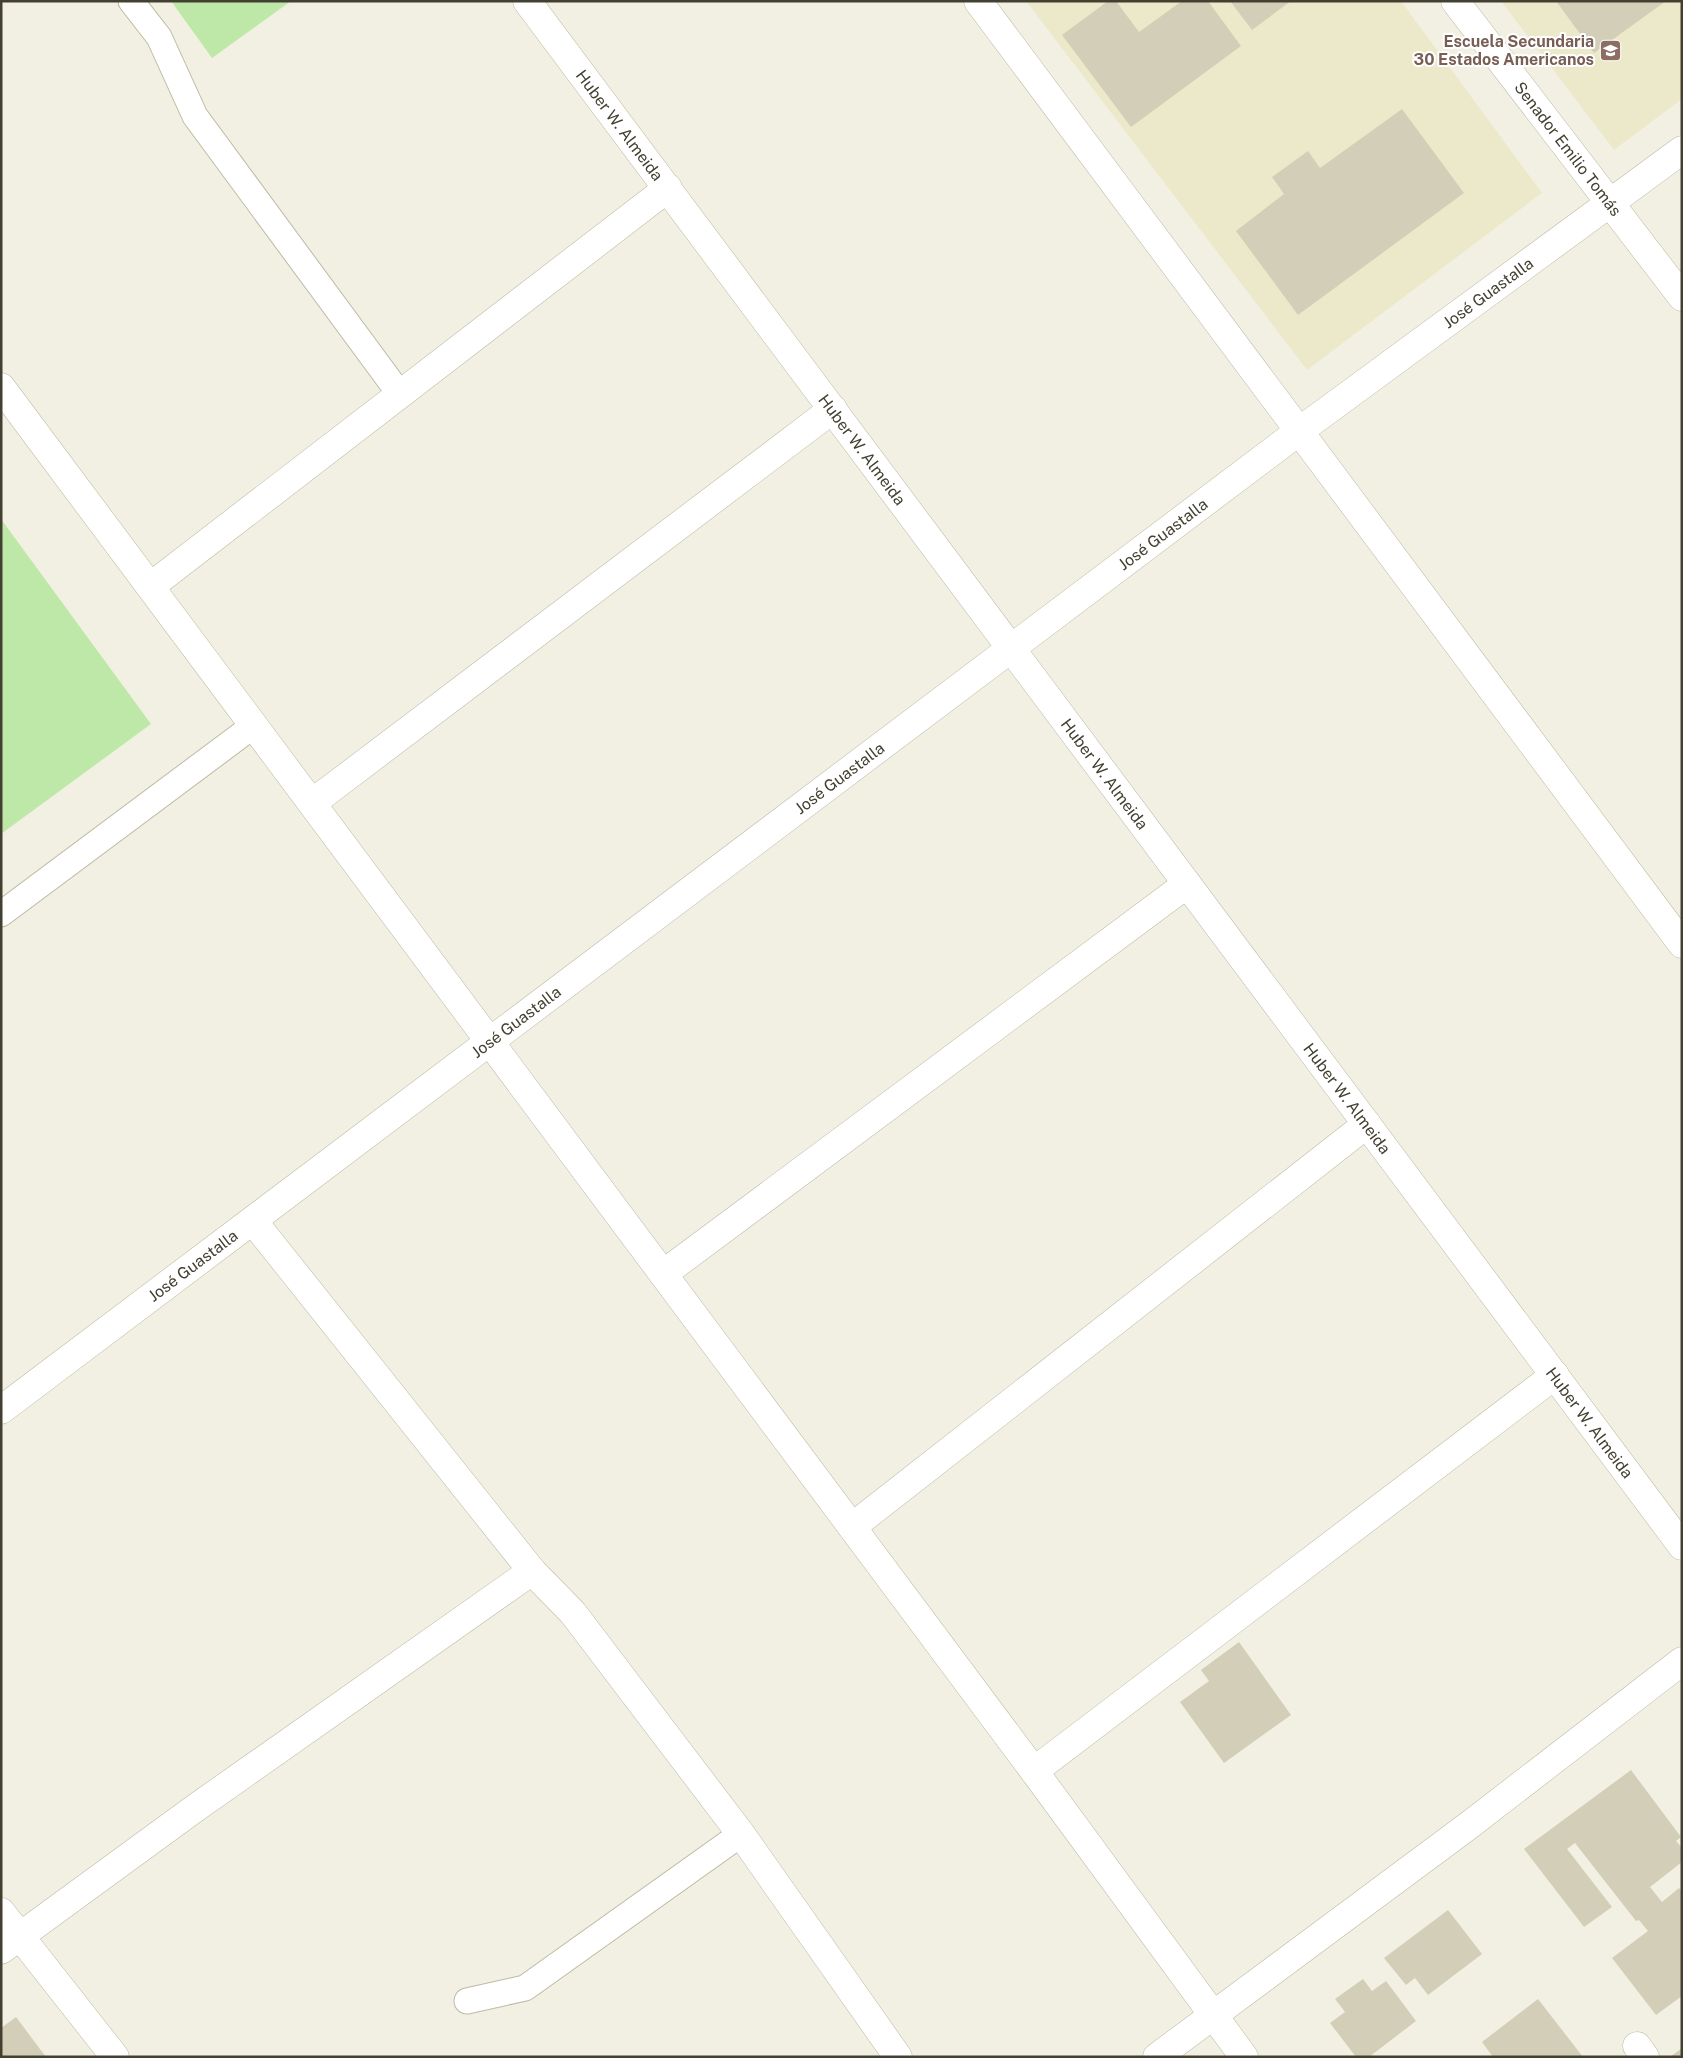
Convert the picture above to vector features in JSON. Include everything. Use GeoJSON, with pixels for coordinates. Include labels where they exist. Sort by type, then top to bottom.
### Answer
{"type":"FeatureCollection","features":[{"type":"Feature","properties":{"kind":"street","name":"Huber W. Almeida"},"geometry":{"type":"LineString","coordinates":[[527,1],[1682,1546]]}},
{"type":"Feature","properties":{"kind":"street"},"geometry":{"type":"LineString","coordinates":[[978,1],[1682,944]]}},
{"type":"Feature","properties":{"kind":"street","name":"Senador Emilio Tomás"},"geometry":{"type":"LineString","coordinates":[[1455,1],[1682,297]]}},
{"type":"Feature","properties":{"kind":"street","name":"José Guastalla"},"geometry":{"type":"LineString","coordinates":[[1,1410],[1298,432],[1609,201],[1682,150]]}},
{"type":"Feature","properties":{"kind":"street"},"geometry":{"type":"LineString","coordinates":[[151,586],[668,188]]}},
{"type":"Feature","properties":{"kind":"street"},"geometry":{"type":"LineString","coordinates":[[1,387],[1034,1771],[1244,2057]]}},
{"type":"Feature","properties":{"kind":"street"},"geometry":{"type":"LineString","coordinates":[[312,803],[833,409]]}},
{"type":"Feature","properties":{"kind":"street"},"geometry":{"type":"LineString","coordinates":[[663,1274],[1187,884]]}},
{"type":"Feature","properties":{"kind":"street"},"geometry":{"type":"LineString","coordinates":[[852,1527],[1367,1124]]}},
{"type":"Feature","properties":{"kind":"street"},"geometry":{"type":"LineString","coordinates":[[253,1221],[532,1571],[573,1612],[742,1834],[898,2057]]}},
{"type":"Feature","properties":{"kind":"street"},"geometry":{"type":"LineString","coordinates":[[1034,1771],[1555,1374]]}},
{"type":"Feature","properties":{"kind":"street"},"geometry":{"type":"LineString","coordinates":[[10,1943],[532,1571]]}},
{"type":"Feature","properties":{"kind":"street"},"geometry":{"type":"LineString","coordinates":[[1156,2057],[1468,1826],[1682,1661]]}},
{"type":"Feature","properties":{"kind":"street"},"geometry":{"type":"LineString","coordinates":[[1,1912],[10,1943],[115,2057]]}},
{"type":"Feature","properties":{"kind":"lane"},"geometry":{"type":"LineString","coordinates":[[131,1],[159,38],[195,116],[399,394]]}},
{"type":"Feature","properties":{"kind":"lane"},"geometry":{"type":"LineString","coordinates":[[1,914],[253,726]]}},
{"type":"Feature","properties":{"kind":"lane"},"geometry":{"type":"LineString","coordinates":[[467,2001],[525,1988],[742,1834]]}},
{"type":"Feature","properties":{"kind":"shaded area"},"geometry":{"type":"Polygon","coordinates":[[[1026,1],[1401,1],[1542,193],[1307,370],[1026,1]]]}},
{"type":"Feature","properties":{"kind":"shaded area","name":"Escuela Secundaria 30 Estados Americanos"},"geometry":{"type":"Polygon","coordinates":[[[1501,1],[1682,1],[1682,99],[1614,150],[1501,1]]]}},
{"type":"Feature","properties":{"kind":"green space"},"geometry":{"type":"Polygon","coordinates":[[[171,1],[291,1],[212,58],[171,1]]]}},
{"type":"Feature","properties":{"kind":"green space"},"geometry":{"type":"Polygon","coordinates":[[[1,519],[151,724],[1,834],[1,519]]]}},
{"type":"Feature","properties":{"kind":"building"},"geometry":{"type":"Polygon","coordinates":[[[1108,1],[1116,1],[1139,32],[1182,1],[1208,1],[1241,46],[1131,127],[1062,35],[1108,1]]]}},
{"type":"Feature","properties":{"kind":"building"},"geometry":{"type":"Polygon","coordinates":[[[1230,1],[1291,1],[1252,30],[1230,1]]]}},
{"type":"Feature","properties":{"kind":"building"},"geometry":{"type":"Polygon","coordinates":[[[1556,1],[1666,1],[1594,53],[1556,1]]]}},
{"type":"Feature","properties":{"kind":"building"},"geometry":{"type":"Polygon","coordinates":[[[1402,109],[1464,193],[1298,315],[1236,231],[1284,194],[1272,177],[1308,151],[1320,168],[1402,109]]]}},
{"type":"Feature","properties":{"kind":"building"},"geometry":{"type":"Polygon","coordinates":[[[1239,1642],[1291,1715],[1224,1763],[1180,1702],[1209,1681],[1201,1670],[1239,1642]]]}},
{"type":"Feature","properties":{"kind":"building"},"geometry":{"type":"Polygon","coordinates":[[[1631,1770],[1681,1837],[1676,1841],[1682,1848],[1682,1862],[1650,1887],[1662,1902],[1679,1888],[1682,1891],[1682,1996],[1656,2015],[1612,1958],[1648,1931],[1639,1920],[1636,1921],[1575,1843],[1567,1849],[1612,1907],[1584,1927],[1524,1849],[1631,1770]]]}},
{"type":"Feature","properties":{"kind":"building"},"geometry":{"type":"Polygon","coordinates":[[[1448,1910],[1482,1954],[1428,1995],[1415,1978],[1406,1985],[1384,1958],[1448,1910]]]}},
{"type":"Feature","properties":{"kind":"building"},"geometry":{"type":"Polygon","coordinates":[[[1363,1979],[1372,1991],[1386,1981],[1416,2021],[1369,2057],[1356,2057],[1330,2023],[1345,2012],[1335,1999],[1363,1979]]]}},
{"type":"Feature","properties":{"kind":"building"},"geometry":{"type":"Polygon","coordinates":[[[1538,1999],[1583,2057],[1493,2057],[1482,2042],[1538,1999]]]}},
{"type":"Feature","properties":{"kind":"building"},"geometry":{"type":"Polygon","coordinates":[[[16,2017],[46,2057],[1,2057],[1,2028],[16,2017]]]}},
{"type":"Feature","properties":{"kind":"building"},"geometry":{"type":"Polygon","coordinates":[[[1682,2048],[1682,2057],[1670,2057],[1682,2048]]]}},
{"type":"Feature","properties":{"kind":"place","name":"Escuela Secundaria 30 Estados Americanos"},"geometry":{"type":"Point","coordinates":[1610,50]}}]}
